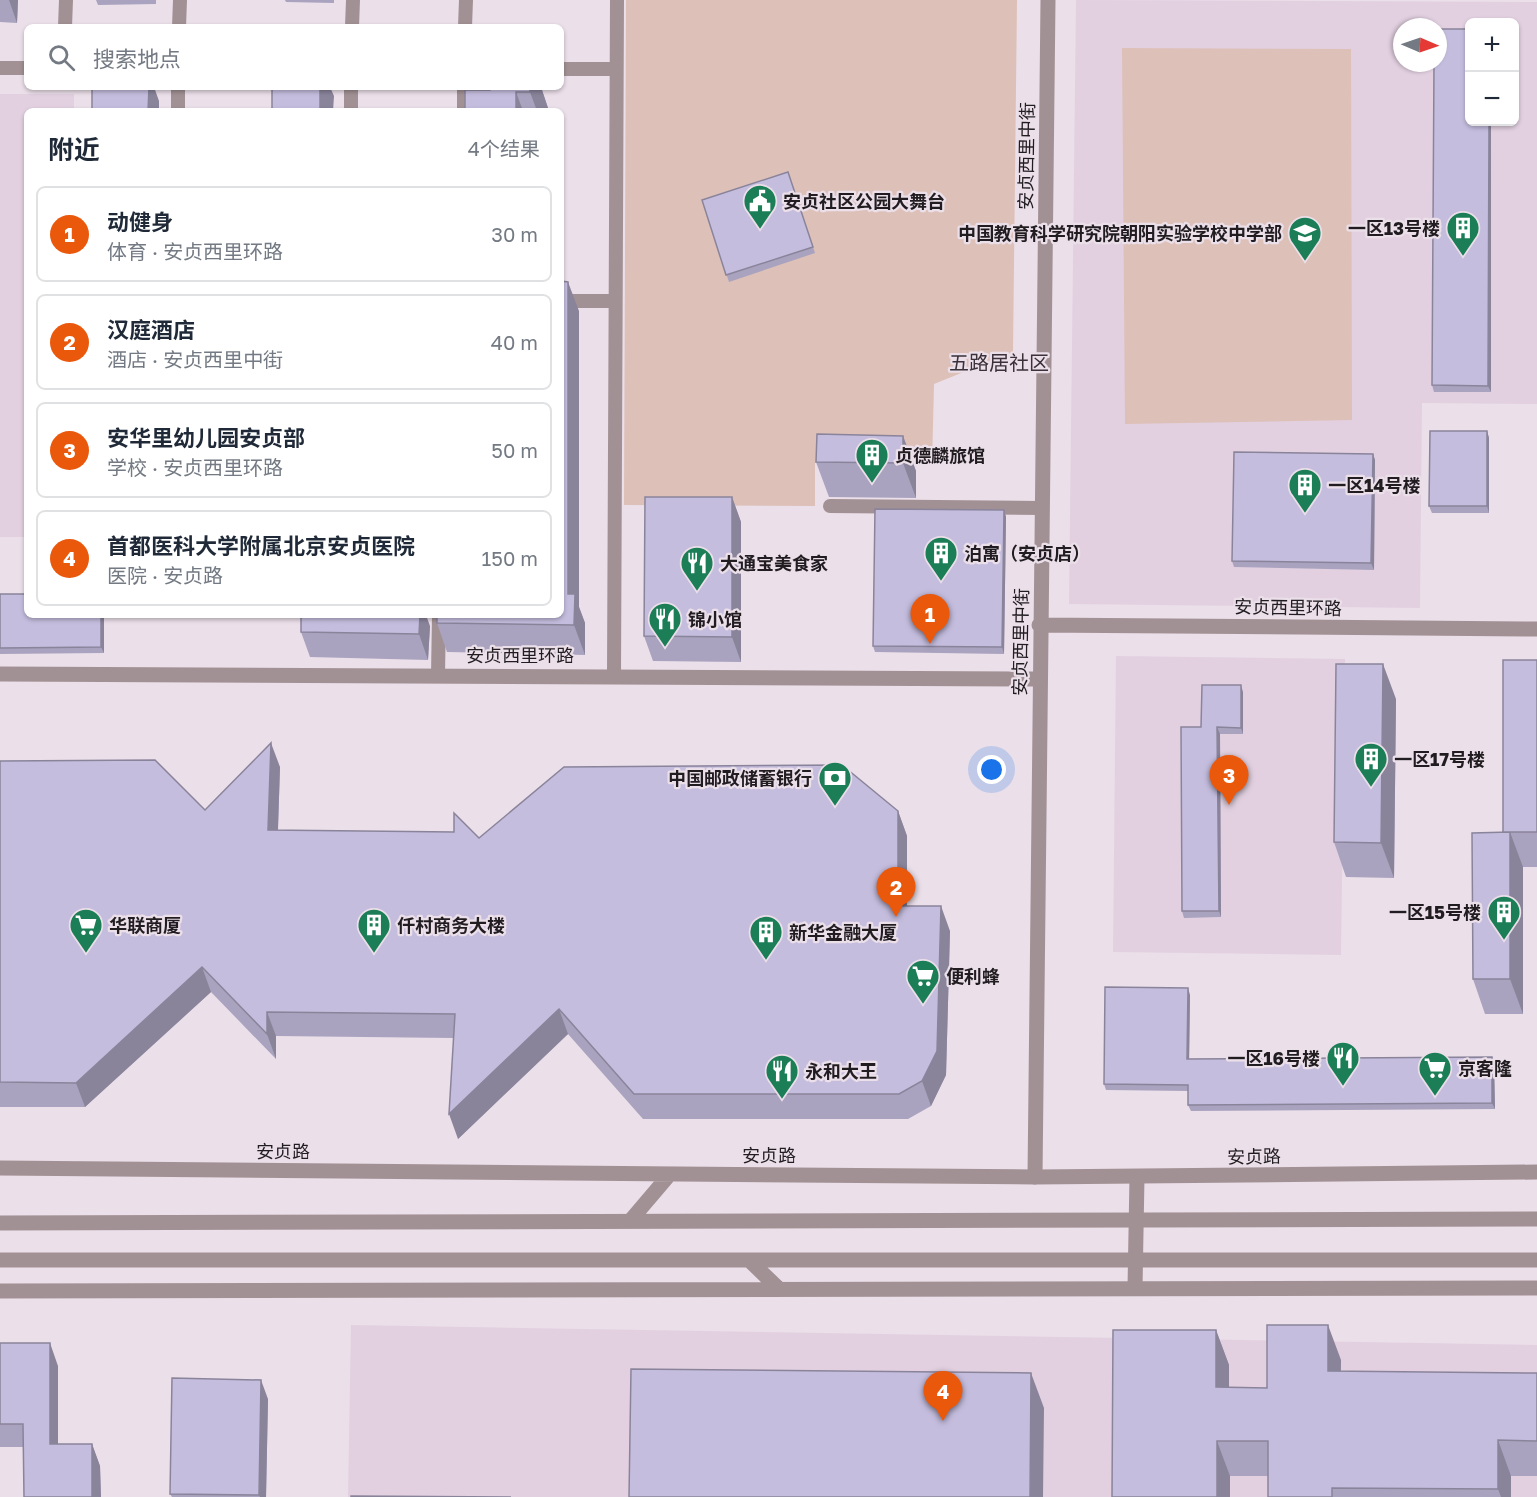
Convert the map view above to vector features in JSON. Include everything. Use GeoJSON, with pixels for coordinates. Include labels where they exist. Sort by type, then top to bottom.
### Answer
{"type":"FeatureCollection","features":[{"type":"Feature","properties":{"kind":"street","name":"安贞西里中街"},"geometry":{"type":"LineString","coordinates":[[1035,1177],[1048,0]]}},
{"type":"Feature","properties":{"kind":"street","name":"安贞西里环路"},"geometry":{"type":"LineString","coordinates":[[1040,625],[1537,629]]}},
{"type":"Feature","properties":{"kind":"street","name":"安贞西里环路"},"geometry":{"type":"LineString","coordinates":[[0,674],[614,675],[1039,679]]}},
{"type":"Feature","properties":{"kind":"street","name":"安贞路"},"geometry":{"type":"LineString","coordinates":[[0,1168],[1035,1177],[1537,1172]]}},
{"type":"Feature","properties":{"kind":"street"},"geometry":{"type":"LineString","coordinates":[[630,1221],[670,1174]]}},
{"type":"Feature","properties":{"kind":"street"},"geometry":{"type":"LineString","coordinates":[[1135,1288],[1137,1177]]}},
{"type":"Feature","properties":{"kind":"street"},"geometry":{"type":"LineString","coordinates":[[0,1223],[1537,1219]]}},
{"type":"Feature","properties":{"kind":"street"},"geometry":{"type":"LineString","coordinates":[[0,1260],[1537,1260]]}},
{"type":"Feature","properties":{"kind":"street"},"geometry":{"type":"LineString","coordinates":[[748,1260],[779,1289]]}},
{"type":"Feature","properties":{"kind":"street"},"geometry":{"type":"LineString","coordinates":[[0,1291],[1537,1288]]}},
{"type":"Feature","properties":{"kind":"lane"},"geometry":{"type":"LineString","coordinates":[[65,24],[66,0]]}},
{"type":"Feature","properties":{"kind":"lane"},"geometry":{"type":"LineString","coordinates":[[179,24],[180,0]]}},
{"type":"Feature","properties":{"kind":"lane"},"geometry":{"type":"LineString","coordinates":[[352,24],[353,0]]}},
{"type":"Feature","properties":{"kind":"lane"},"geometry":{"type":"LineString","coordinates":[[465,24],[466,0]]}},
{"type":"Feature","properties":{"kind":"lane"},"geometry":{"type":"LineString","coordinates":[[614,675],[617,0]]}},
{"type":"Feature","properties":{"kind":"lane"},"geometry":{"type":"LineString","coordinates":[[0,68],[24,68]]}},
{"type":"Feature","properties":{"kind":"lane"},"geometry":{"type":"LineString","coordinates":[[564,69],[616,69]]}},
{"type":"Feature","properties":{"kind":"lane"},"geometry":{"type":"LineString","coordinates":[[178,90],[178,108]]}},
{"type":"Feature","properties":{"kind":"lane"},"geometry":{"type":"LineString","coordinates":[[351,90],[351,108]]}},
{"type":"Feature","properties":{"kind":"lane"},"geometry":{"type":"LineString","coordinates":[[464,90],[464,108]]}},
{"type":"Feature","properties":{"kind":"lane"},"geometry":{"type":"LineString","coordinates":[[564,301],[615,301]]}},
{"type":"Feature","properties":{"kind":"lane"},"geometry":{"type":"LineString","coordinates":[[830,506],[1041,508]]}},
{"type":"Feature","properties":{"kind":"lane"},"geometry":{"type":"LineString","coordinates":[[438,675],[439,618]]}},
{"type":"Feature","properties":{"kind":"shaded area"},"geometry":{"type":"Polygon","coordinates":[[[626,0],[1017,0],[1013,352],[934,384],[932,465],[815,463],[815,506],[624,505],[626,0]]]}},
{"type":"Feature","properties":{"kind":"shaded area","name":"中国教育科学研究院朝阳实验学校中学部"},"geometry":{"type":"Polygon","coordinates":[[[1076,0],[1537,2],[1537,404],[1422,403],[1420,608],[1069,604],[1076,0]]]}},
{"type":"Feature","properties":{"kind":"shaded area"},"geometry":{"type":"Polygon","coordinates":[[[1122,48],[1351,49],[1352,420],[1125,424],[1122,48]]]}},
{"type":"Feature","properties":{"kind":"shaded area"},"geometry":{"type":"Polygon","coordinates":[[[0,94],[74,94],[74,108],[24,108],[24,537],[0,537],[0,94]]]}},
{"type":"Feature","properties":{"kind":"shaded area"},"geometry":{"type":"Polygon","coordinates":[[[1116,656],[1345,659],[1341,955],[1113,952],[1116,656]]]}},
{"type":"Feature","properties":{"kind":"shaded area"},"geometry":{"type":"Polygon","coordinates":[[[351,1325],[1537,1345],[1537,1497],[348,1497],[351,1325]]]}},
{"type":"Feature","properties":{"kind":"building","name":"一区13号楼"},"geometry":{"type":"Polygon","coordinates":[[[1447,29],[1465,29],[1465,126],[1489,126],[1488,386],[1432,385],[1434,72],[1447,72],[1447,29]]]}},
{"type":"Feature","properties":{"kind":"building"},"geometry":{"type":"Polygon","coordinates":[[[92,90],[149,90],[148,108],[92,108],[92,90]]]}},
{"type":"Feature","properties":{"kind":"building"},"geometry":{"type":"Polygon","coordinates":[[[272,90],[320,90],[320,108],[272,108],[272,90]]]}},
{"type":"Feature","properties":{"kind":"building"},"geometry":{"type":"Polygon","coordinates":[[[465,90],[530,90],[530,92],[516,92],[516,108],[465,108],[465,90]]]}},
{"type":"Feature","properties":{"kind":"building","name":"安贞社区公园大舞台"},"geometry":{"type":"Polygon","coordinates":[[[788,172],[813,247],[726,275],[702,200],[788,172]]]}},
{"type":"Feature","properties":{"kind":"building"},"geometry":{"type":"Polygon","coordinates":[[[564,281],[568,282],[568,594],[575,594],[574,625],[437,623],[437,618],[564,618],[564,281]]]}},
{"type":"Feature","properties":{"kind":"building"},"geometry":{"type":"Polygon","coordinates":[[[1430,431],[1487,431],[1487,506],[1429,506],[1430,431]]]}},
{"type":"Feature","properties":{"kind":"building"},"geometry":{"type":"Polygon","coordinates":[[[817,434],[903,436],[903,463],[816,462],[817,434]]]}},
{"type":"Feature","properties":{"kind":"building","name":"一区14号楼"},"geometry":{"type":"Polygon","coordinates":[[[1234,452],[1373,454],[1371,563],[1232,561],[1234,452]]]}},
{"type":"Feature","properties":{"kind":"building","name":"大通宝美食家"},"geometry":{"type":"Polygon","coordinates":[[[645,497],[732,497],[732,637],[644,636],[645,497]]]}},
{"type":"Feature","properties":{"kind":"building","name":"泊寓（安贞店）"},"geometry":{"type":"Polygon","coordinates":[[[875,509],[1004,510],[1002,647],[873,646],[875,509]]]}},
{"type":"Feature","properties":{"kind":"building"},"geometry":{"type":"Polygon","coordinates":[[[0,594],[24,594],[24,618],[101,618],[101,647],[0,648],[0,594]]]}},
{"type":"Feature","properties":{"kind":"building"},"geometry":{"type":"Polygon","coordinates":[[[301,618],[420,618],[419,634],[301,632],[301,618]]]}},
{"type":"Feature","properties":{"kind":"building"},"geometry":{"type":"Polygon","coordinates":[[[1503,660],[1537,660],[1537,832],[1503,832],[1503,660]]]}},
{"type":"Feature","properties":{"kind":"building"},"geometry":{"type":"Polygon","coordinates":[[[1336,664],[1383,664],[1381,843],[1334,842],[1336,664]]]}},
{"type":"Feature","properties":{"kind":"building"},"geometry":{"type":"Polygon","coordinates":[[[1202,685],[1241,685],[1241,728],[1217,727],[1219,911],[1182,911],[1181,727],[1201,727],[1202,685]]]}},
{"type":"Feature","properties":{"kind":"building"},"geometry":{"type":"Polygon","coordinates":[[[271,743],[268,830],[454,832],[454,813],[479,838],[564,767],[842,765],[898,811],[898,906],[941,906],[937,1051],[922,1081],[899,1094],[634,1094],[559,1009],[449,1114],[455,1014],[267,1012],[267,1034],[202,967],[76,1083],[0,1082],[0,761],[155,760],[205,810],[271,743]]]}},
{"type":"Feature","properties":{"kind":"building"},"geometry":{"type":"Polygon","coordinates":[[[1510,832],[1510,979],[1473,979],[1472,833],[1510,832]]]}},
{"type":"Feature","properties":{"kind":"building"},"geometry":{"type":"Polygon","coordinates":[[[1105,987],[1188,988],[1187,1059],[1492,1057],[1492,1103],[1188,1105],[1188,1085],[1104,1084],[1105,987]]]}},
{"type":"Feature","properties":{"kind":"building"},"geometry":{"type":"Polygon","coordinates":[[[1267,1325],[1328,1325],[1328,1371],[1537,1373],[1537,1441],[1498,1440],[1498,1489],[1332,1488],[1332,1497],[1268,1497],[1268,1441],[1217,1441],[1217,1497],[1112,1497],[1113,1330],[1216,1330],[1216,1387],[1267,1388],[1267,1325]]]}},
{"type":"Feature","properties":{"kind":"building"},"geometry":{"type":"Polygon","coordinates":[[[0,1343],[50,1343],[50,1444],[92,1444],[92,1497],[24,1497],[23,1424],[0,1424],[0,1343]]]}},
{"type":"Feature","properties":{"kind":"building"},"geometry":{"type":"Polygon","coordinates":[[[631,1369],[1031,1373],[1030,1497],[629,1497],[631,1369]]]}},
{"type":"Feature","properties":{"kind":"building"},"geometry":{"type":"Polygon","coordinates":[[[172,1378],[261,1380],[259,1495],[170,1494],[172,1378]]]}},
{"type":"Feature","properties":{"kind":"building"},"geometry":{"type":"Polygon","coordinates":[[[351,1496],[511,1497],[351,1497],[351,1496]]]}},
{"type":"Feature","properties":{"kind":"place","name":"安贞社区公园大舞台"},"geometry":{"type":"Point","coordinates":[760,230]}},
{"type":"Feature","properties":{"kind":"place","name":"一区13号楼"},"geometry":{"type":"Point","coordinates":[1463,257]}},
{"type":"Feature","properties":{"kind":"place","name":"中国教育科学研究院朝阳实验学校中学部"},"geometry":{"type":"Point","coordinates":[1305,262]}},
{"type":"Feature","properties":{"kind":"place","name":"贞德麟旅馆"},"geometry":{"type":"Point","coordinates":[872,484]}},
{"type":"Feature","properties":{"kind":"place","name":"一区14号楼"},"geometry":{"type":"Point","coordinates":[1305,514]}},
{"type":"Feature","properties":{"kind":"place","name":"泊寓（安贞店）"},"geometry":{"type":"Point","coordinates":[941,582]}},
{"type":"Feature","properties":{"kind":"place","name":"大通宝美食家"},"geometry":{"type":"Point","coordinates":[697,592]}},
{"type":"Feature","properties":{"kind":"place","name":"动健身"},"geometry":{"type":"Point","coordinates":[930,644]}},
{"type":"Feature","properties":{"kind":"place","name":"锦小馆"},"geometry":{"type":"Point","coordinates":[665,648]}},
{"type":"Feature","properties":{"kind":"place","name":"一区17号楼"},"geometry":{"type":"Point","coordinates":[1371,788]}},
{"type":"Feature","properties":{"kind":"place","name":"安华里幼儿园安贞部"},"geometry":{"type":"Point","coordinates":[1229,805]}},
{"type":"Feature","properties":{"kind":"place","name":"中国邮政储蓄银行"},"geometry":{"type":"Point","coordinates":[835,807]}},
{"type":"Feature","properties":{"kind":"place","name":"汉庭酒店"},"geometry":{"type":"Point","coordinates":[896,917]}},
{"type":"Feature","properties":{"kind":"place","name":"一区15号楼"},"geometry":{"type":"Point","coordinates":[1504,941]}},
{"type":"Feature","properties":{"kind":"place","name":"华联商厦"},"geometry":{"type":"Point","coordinates":[86,954]}},
{"type":"Feature","properties":{"kind":"place","name":"仟村商务大楼"},"geometry":{"type":"Point","coordinates":[374,954]}},
{"type":"Feature","properties":{"kind":"place","name":"新华金融大厦"},"geometry":{"type":"Point","coordinates":[766,961]}},
{"type":"Feature","properties":{"kind":"place","name":"便利蜂"},"geometry":{"type":"Point","coordinates":[923,1005]}},
{"type":"Feature","properties":{"kind":"place","name":"一区16号楼"},"geometry":{"type":"Point","coordinates":[1343,1087]}},
{"type":"Feature","properties":{"kind":"place","name":"京客隆"},"geometry":{"type":"Point","coordinates":[1435,1097]}},
{"type":"Feature","properties":{"kind":"place","name":"永和大王"},"geometry":{"type":"Point","coordinates":[782,1100]}},
{"type":"Feature","properties":{"kind":"place","name":"首都医科大学附属北京安贞医院"},"geometry":{"type":"Point","coordinates":[943,1421]}},
{"type":"Feature","properties":{"kind":"district","name":"五路居社区"},"geometry":{"type":"Point","coordinates":[999,362]}}]}
